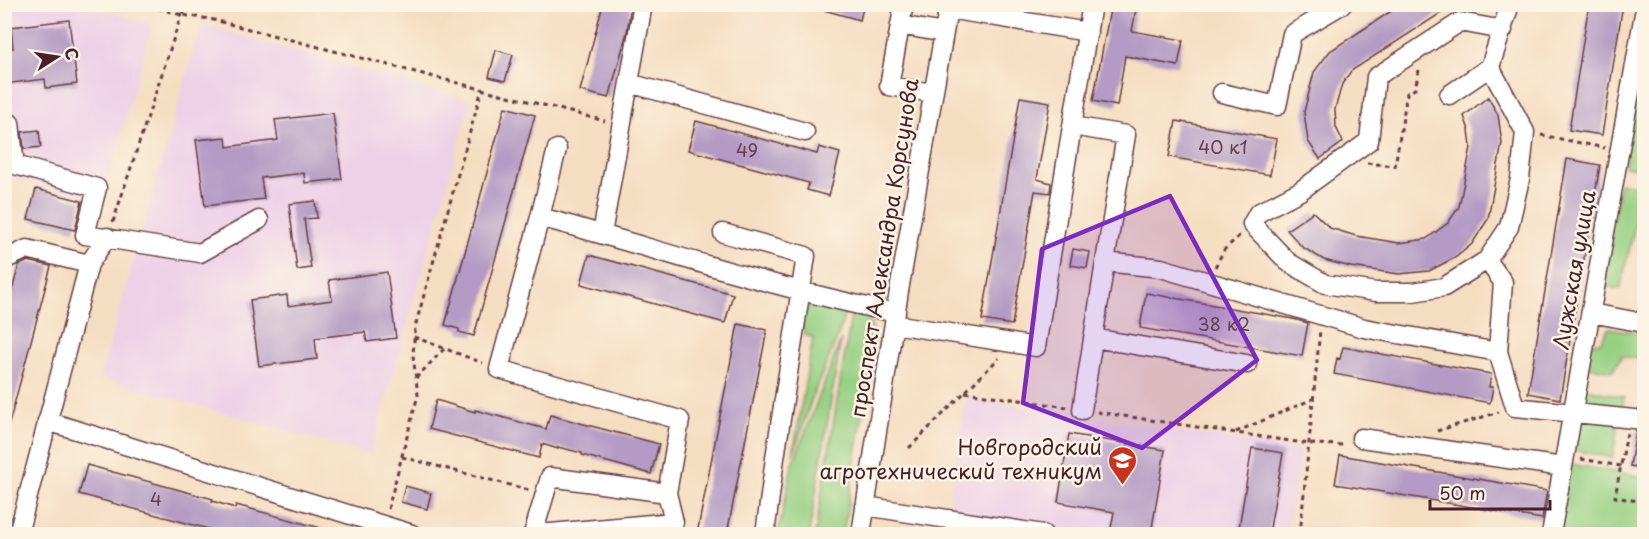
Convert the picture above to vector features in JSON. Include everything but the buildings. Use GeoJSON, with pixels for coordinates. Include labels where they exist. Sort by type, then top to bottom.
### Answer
{"type":"FeatureCollection","features":[{"type":"Feature","properties":{"kind":"street"},"geometry":{"type":"LineString","coordinates":[[602,234],[643,4]]}},
{"type":"Feature","properties":{"kind":"street"},"geometry":{"type":"LineString","coordinates":[[904,4],[889,86],[933,93]]}},
{"type":"Feature","properties":{"kind":"street"},"geometry":{"type":"LineString","coordinates":[[540,217],[895,319],[1036,347],[1092,4]]}},
{"type":"Feature","properties":{"kind":"street"},"geometry":{"type":"LineString","coordinates":[[1222,93],[1277,106],[1292,34],[1343,4]]}},
{"type":"Feature","properties":{"kind":"street"},"geometry":{"type":"LineString","coordinates":[[1449,95],[1490,67],[1510,4]]}},
{"type":"Feature","properties":{"kind":"street"},"geometry":{"type":"LineString","coordinates":[[949,7],[1088,32]]}},
{"type":"Feature","properties":{"kind":"street","name":"проспект Александра Корсунова"},"geometry":{"type":"LineString","coordinates":[[861,534],[895,319],[949,7]]}},
{"type":"Feature","properties":{"kind":"street","name":"Лужская улица"},"geometry":{"type":"LineString","coordinates":[[1551,534],[1619,150],[1639,72],[1644,14]]}},
{"type":"Feature","properties":{"kind":"street"},"geometry":{"type":"LineString","coordinates":[[1490,67],[1525,132],[1520,179],[1509,227],[1487,260],[1444,287],[1413,292],[1376,291],[1325,284],[1287,262],[1252,224],[1258,213],[1300,191],[1369,141],[1376,77],[1460,22],[1503,30]]}},
{"type":"Feature","properties":{"kind":"street"},"geometry":{"type":"LineString","coordinates":[[900,25],[944,33]]}},
{"type":"Feature","properties":{"kind":"street"},"geometry":{"type":"LineString","coordinates":[[629,82],[805,132]]}},
{"type":"Feature","properties":{"kind":"street"},"geometry":{"type":"LineString","coordinates":[[10,123],[15,165],[98,188],[85,235],[200,253],[259,220]]}},
{"type":"Feature","properties":{"kind":"street"},"geometry":{"type":"LineString","coordinates":[[1072,126],[1126,135],[1082,410]]}},
{"type":"Feature","properties":{"kind":"street"},"geometry":{"type":"LineString","coordinates":[[539,534],[674,522],[667,494],[680,420],[499,369],[558,149]]}},
{"type":"Feature","properties":{"kind":"street"},"geometry":{"type":"LineString","coordinates":[[723,233],[806,256],[765,534]]}},
{"type":"Feature","properties":{"kind":"street"},"geometry":{"type":"LineString","coordinates":[[18,534],[89,264],[107,237]]}},
{"type":"Feature","properties":{"kind":"street"},"geometry":{"type":"LineString","coordinates":[[4,260],[27,249],[89,264]]}},
{"type":"Feature","properties":{"kind":"street"},"geometry":{"type":"LineString","coordinates":[[1487,260],[1503,282],[1498,352],[1515,406],[1637,418]]}},
{"type":"Feature","properties":{"kind":"street"},"geometry":{"type":"LineString","coordinates":[[1105,262],[1161,268],[1364,328],[1498,352]]}},
{"type":"Feature","properties":{"kind":"street"},"geometry":{"type":"LineString","coordinates":[[1591,313],[1644,323]]}},
{"type":"Feature","properties":{"kind":"street"},"geometry":{"type":"LineString","coordinates":[[1094,338],[1247,364]]}},
{"type":"Feature","properties":{"kind":"street"},"geometry":{"type":"LineString","coordinates":[[47,421],[412,534]]}},
{"type":"Feature","properties":{"kind":"street"},"geometry":{"type":"LineString","coordinates":[[1361,438],[1564,462]]}},
{"type":"Feature","properties":{"kind":"street"},"geometry":{"type":"LineString","coordinates":[[533,534],[550,477],[667,494]]}},
{"type":"Feature","properties":{"kind":"street"},"geometry":{"type":"LineString","coordinates":[[865,506],[1043,534]]}},
{"type":"Feature","properties":{"kind":"path"},"geometry":{"type":"LineString","coordinates":[[141,4],[182,15],[210,19],[621,125]]}},
{"type":"Feature","properties":{"kind":"path"},"geometry":{"type":"LineString","coordinates":[[107,237],[185,4]]}},
{"type":"Feature","properties":{"kind":"path"},"geometry":{"type":"LineString","coordinates":[[182,15],[191,4]]}},
{"type":"Feature","properties":{"kind":"path"},"geometry":{"type":"LineString","coordinates":[[1344,159],[1395,166],[1407,93],[1415,89],[1426,45]]}},
{"type":"Feature","properties":{"kind":"path"},"geometry":{"type":"LineString","coordinates":[[384,526],[418,395],[413,355],[415,327],[482,89]]}},
{"type":"Feature","properties":{"kind":"path"},"geometry":{"type":"LineString","coordinates":[[1525,132],[1619,150]]}},
{"type":"Feature","properties":{"kind":"path"},"geometry":{"type":"LineString","coordinates":[[1208,281],[1224,250],[1252,224]]}},
{"type":"Feature","properties":{"kind":"path"},"geometry":{"type":"LineString","coordinates":[[1300,534],[1321,314]]}},
{"type":"Feature","properties":{"kind":"path"},"geometry":{"type":"LineString","coordinates":[[414,338],[499,369]]}},
{"type":"Feature","properties":{"kind":"path"},"geometry":{"type":"LineString","coordinates":[[909,448],[1014,343]]}},
{"type":"Feature","properties":{"kind":"path"},"geometry":{"type":"LineString","coordinates":[[416,378],[445,349]]}},
{"type":"Feature","properties":{"kind":"path"},"geometry":{"type":"LineString","coordinates":[[965,392],[1310,444],[1356,445],[1361,438]]}},
{"type":"Feature","properties":{"kind":"path"},"geometry":{"type":"LineString","coordinates":[[1235,432],[1314,398]]}},
{"type":"Feature","properties":{"kind":"path"},"geometry":{"type":"LineString","coordinates":[[1430,433],[1515,406]]}},
{"type":"Feature","properties":{"kind":"path"},"geometry":{"type":"LineString","coordinates":[[1637,418],[1621,466],[1615,497],[1644,502]]}},
{"type":"Feature","properties":{"kind":"path"},"geometry":{"type":"LineString","coordinates":[[402,457],[545,494]]}},
{"type":"Feature","properties":{"kind":"path"},"geometry":{"type":"LineString","coordinates":[[1564,462],[1621,466]]}},
{"type":"Feature","properties":{"kind":"highlighted area"},"geometry":{"type":"Polygon","coordinates":[[[1170,196],[1257,360],[1142,448],[1023,403],[1042,249],[1170,196]]]}},
{"type":"Feature","properties":{"kind":"shaded area"},"geometry":{"type":"Polygon","coordinates":[[[4,5],[79,5],[152,24],[102,202],[5,176],[4,5]]]}},
{"type":"Feature","properties":{"kind":"shaded area"},"geometry":{"type":"Polygon","coordinates":[[[201,24],[471,101],[370,455],[100,378],[201,24]]]}},
{"type":"Feature","properties":{"kind":"shaded area","name":"Новгородский агротехнический техникум"},"geometry":{"type":"Polygon","coordinates":[[[966,398],[1301,450],[1286,534],[953,534],[945,527],[966,398]]]}},
{"type":"Feature","properties":{"kind":"green space"},"geometry":{"type":"Polygon","coordinates":[[[1640,80],[1644,80],[1644,170],[1624,166],[1640,80]]]}},
{"type":"Feature","properties":{"kind":"green space"},"geometry":{"type":"Polygon","coordinates":[[[1620,183],[1644,187],[1620,289],[1601,286],[1620,183]]]}},
{"type":"Feature","properties":{"kind":"green space"},"geometry":{"type":"Polygon","coordinates":[[[815,302],[846,310],[813,395],[793,455],[813,338],[805,335],[803,321],[805,311],[815,302]]]}},
{"type":"Feature","properties":{"kind":"green space"},"geometry":{"type":"Polygon","coordinates":[[[852,311],[862,315],[868,321],[875,339],[843,534],[815,534],[852,311]]]}},
{"type":"Feature","properties":{"kind":"green space"},"geometry":{"type":"Polygon","coordinates":[[[1609,328],[1644,334],[1644,360],[1622,356],[1612,371],[1584,366],[1589,344],[1600,342],[1609,328]]]}},
{"type":"Feature","properties":{"kind":"green space"},"geometry":{"type":"Polygon","coordinates":[[[841,340],[809,534],[778,534],[792,466],[841,340]]]}},
{"type":"Feature","properties":{"kind":"green space"},"geometry":{"type":"Polygon","coordinates":[[[1583,388],[1624,397],[1612,458],[1570,449],[1583,388]]]}},
{"type":"Feature","properties":{"kind":"green space"},"geometry":{"type":"Polygon","coordinates":[[[1569,464],[1644,477],[1644,534],[1555,534],[1569,464]]]}},
{"type":"Feature","properties":{"kind":"place","name":"Новгородский агротехнический техникум"},"geometry":{"type":"Point","coordinates":[1123,486]}}]}
